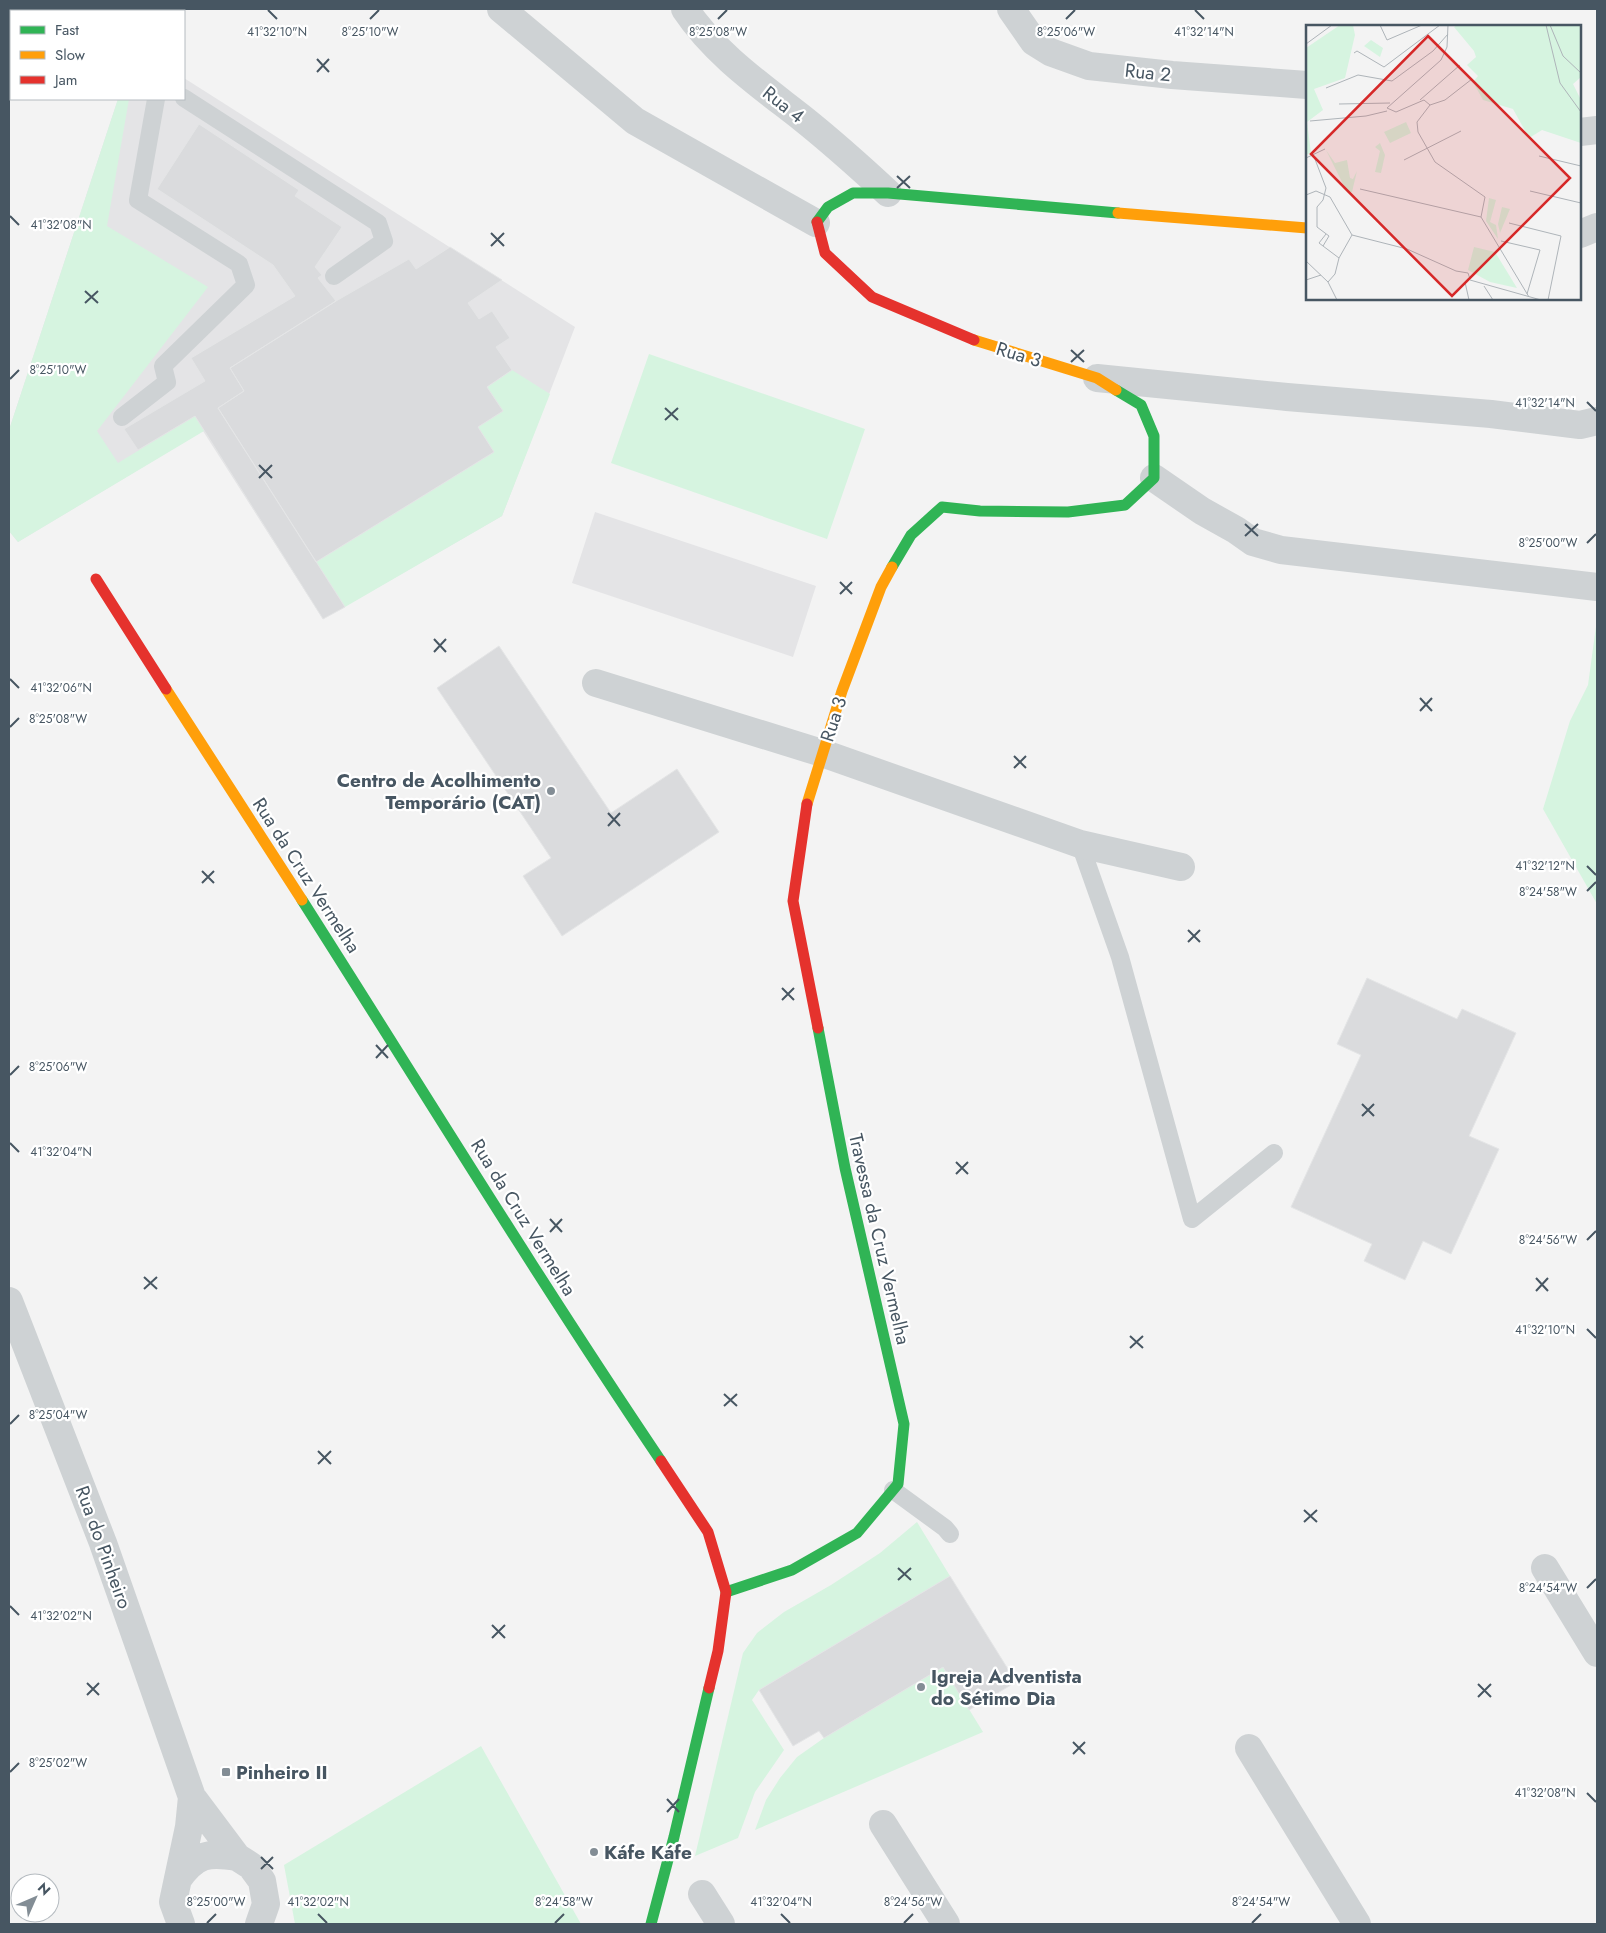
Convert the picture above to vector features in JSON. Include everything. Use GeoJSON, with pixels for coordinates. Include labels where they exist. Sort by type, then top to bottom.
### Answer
{"type":"FeatureCollection","features":[{"type":"Feature","properties":{"kind":"street"},"geometry":{"type":"LineString","coordinates":[[501,9],[635,121],[816,223],[828,207],[853,193],[888,193],[1000,204],[1306,228]]}},
{"type":"Feature","properties":{"kind":"street","name":"Rua 4"},"geometry":{"type":"LineString","coordinates":[[685,9],[708,39],[734,64],[831,141],[888,193]]}},
{"type":"Feature","properties":{"kind":"street","name":"Rua 2"},"geometry":{"type":"LineString","coordinates":[[1011,9],[1034,42],[1050,52],[1089,66],[1172,75],[1306,85]]}},
{"type":"Feature","properties":{"kind":"street"},"geometry":{"type":"LineString","coordinates":[[1581,132],[1597,130]]}},
{"type":"Feature","properties":{"kind":"street","name":"Rua 3"},"geometry":{"type":"LineString","coordinates":[[808,798],[842,691],[882,587],[911,535],[942,507],[980,511],[1068,512],[1125,505],[1154,478],[1154,436],[1141,405],[1096,378],[976,341],[872,297],[825,253],[816,223]]}},
{"type":"Feature","properties":{"kind":"street"},"geometry":{"type":"LineString","coordinates":[[1581,234],[1597,227]]}},
{"type":"Feature","properties":{"kind":"street"},"geometry":{"type":"LineString","coordinates":[[1096,378],[1287,397],[1491,414],[1580,425],[1597,421]]}},
{"type":"Feature","properties":{"kind":"street"},"geometry":{"type":"LineString","coordinates":[[1154,478],[1202,511],[1253,542],[1281,550],[1597,587]]}},
{"type":"Feature","properties":{"kind":"street","name":"Rua da Cruz Vermelha"},"geometry":{"type":"LineString","coordinates":[[96,579],[440,1116],[591,1357],[708,1532],[726,1592],[718,1651],[674,1837],[651,1924]]}},
{"type":"Feature","properties":{"kind":"street"},"geometry":{"type":"LineString","coordinates":[[596,683],[822,753],[1080,844],[1181,867]]}},
{"type":"Feature","properties":{"kind":"street","name":"Travessa da Cruz Vermelha"},"geometry":{"type":"LineString","coordinates":[[726,1592],[792,1570],[857,1533],[898,1484],[904,1424],[845,1168],[793,901],[808,798]]}},
{"type":"Feature","properties":{"kind":"street","name":"Rua do Pinheiro"},"geometry":{"type":"LineString","coordinates":[[9,1301],[103,1543],[192,1797],[237,1857],[251,1866],[262,1881],[266,1904],[259,1924]]}},
{"type":"Feature","properties":{"kind":"street"},"geometry":{"type":"LineString","coordinates":[[1545,1568],[1597,1653]]}},
{"type":"Feature","properties":{"kind":"street"},"geometry":{"type":"LineString","coordinates":[[1249,1748],[1357,1924]]}},
{"type":"Feature","properties":{"kind":"street","name":"Rua do Pinheiro"},"geometry":{"type":"LineString","coordinates":[[180,1924],[173,1902],[189,1827],[192,1797]]}},
{"type":"Feature","properties":{"kind":"street"},"geometry":{"type":"LineString","coordinates":[[883,1824],[946,1924]]}},
{"type":"Feature","properties":{"kind":"street"},"geometry":{"type":"LineString","coordinates":[[178,1878],[187,1867],[201,1857],[216,1853],[237,1857]]}},
{"type":"Feature","properties":{"kind":"street"},"geometry":{"type":"LineString","coordinates":[[702,1894],[721,1924]]}},
{"type":"Feature","properties":{"kind":"lane"},"geometry":{"type":"LineString","coordinates":[[185,99],[378,223],[384,241],[334,276]]}},
{"type":"Feature","properties":{"kind":"lane"},"geometry":{"type":"LineString","coordinates":[[122,417],[167,382],[163,366],[246,285],[239,264],[138,200],[156,100]]}},
{"type":"Feature","properties":{"kind":"lane"},"geometry":{"type":"LineString","coordinates":[[1080,844],[1120,957],[1192,1219],[1274,1153]]}},
{"type":"Feature","properties":{"kind":"lane"},"geometry":{"type":"LineString","coordinates":[[892,1490],[945,1528],[950,1534]]}},
{"type":"Feature","properties":{"kind":"shaded area"},"geometry":{"type":"Polygon","coordinates":[[[185,79],[575,327],[502,516],[323,619],[203,431],[18,542],[9,531],[9,430],[118,100],[185,100],[185,79]]]}},
{"type":"Feature","properties":{"kind":"shaded area"},"geometry":{"type":"Polygon","coordinates":[[[595,512],[816,586],[793,657],[572,583],[595,512]]]}},
{"type":"Feature","properties":{"kind":"green space"},"geometry":{"type":"Polygon","coordinates":[[[118,100],[129,100],[107,226],[208,287],[97,431],[118,463],[195,416],[204,431],[18,542],[9,531],[9,430],[118,100]]]}},
{"type":"Feature","properties":{"kind":"green space"},"geometry":{"type":"Polygon","coordinates":[[[649,354],[865,429],[827,539],[611,463],[649,354]]]}},
{"type":"Feature","properties":{"kind":"green space"},"geometry":{"type":"Polygon","coordinates":[[[512,370],[550,394],[502,516],[345,607],[316,562],[494,452],[478,427],[503,411],[487,387],[512,370]]]}},
{"type":"Feature","properties":{"kind":"green space"},"geometry":{"type":"Polygon","coordinates":[[[1597,619],[1597,904],[1543,809],[1570,721],[1588,685],[1597,619]]]}},
{"type":"Feature","properties":{"kind":"green space"},"geometry":{"type":"Polygon","coordinates":[[[917,1522],[950,1576],[759,1690],[752,1700],[784,1750],[755,1792],[738,1838],[695,1856],[743,1653],[757,1633],[784,1612],[831,1585],[880,1553],[917,1522]]]}},
{"type":"Feature","properties":{"kind":"green space"},"geometry":{"type":"Polygon","coordinates":[[[943,1667],[983,1732],[755,1830],[766,1800],[780,1778],[797,1757],[824,1738],[943,1667]]]}},
{"type":"Feature","properties":{"kind":"green space"},"geometry":{"type":"Polygon","coordinates":[[[481,1746],[581,1924],[295,1924],[284,1865],[481,1746]]]}},
{"type":"Feature","properties":{"kind":"building"},"geometry":{"type":"Polygon","coordinates":[[[199,124],[299,190],[295,196],[342,227],[315,267],[322,275],[318,278],[336,301],[230,368],[244,391],[218,408],[345,607],[323,619],[195,416],[138,450],[124,429],[205,381],[191,358],[295,296],[273,265],[157,189],[199,124]]]}},
{"type":"Feature","properties":{"kind":"building"},"geometry":{"type":"Polygon","coordinates":[[[450,247],[502,280],[468,303],[479,319],[492,311],[510,338],[496,347],[512,370],[487,387],[503,411],[478,427],[494,452],[316,562],[218,408],[244,391],[230,368],[336,301],[409,259],[416,269],[450,247]]]}},
{"type":"Feature","properties":{"kind":"building","name":"Centro de Acolhimento Temporário (CAT)"},"geometry":{"type":"Polygon","coordinates":[[[499,646],[611,813],[677,769],[719,832],[562,936],[523,876],[551,858],[437,688],[499,646]]]}},
{"type":"Feature","properties":{"kind":"building"},"geometry":{"type":"Polygon","coordinates":[[[1367,978],[1457,1019],[1462,1009],[1516,1033],[1469,1136],[1499,1149],[1451,1254],[1423,1241],[1405,1280],[1364,1261],[1372,1244],[1291,1207],[1361,1055],[1337,1044],[1367,978]]]}},
{"type":"Feature","properties":{"kind":"building","name":"Igreja Adventista do Sétimo Dia"},"geometry":{"type":"Polygon","coordinates":[[[950,1576],[1016,1682],[969,1710],[943,1667],[824,1738],[819,1731],[793,1746],[759,1690],[950,1576]]]}},
{"type":"Feature","properties":{"kind":"traffic: fast"},"geometry":{"type":"LineString","coordinates":[[817,222],[828,207],[853,193],[888,193],[1118,213]]}},
{"type":"Feature","properties":{"kind":"traffic: fast"},"geometry":{"type":"LineString","coordinates":[[892,567],[911,535],[942,507],[980,511],[1068,512],[1125,505],[1154,478],[1154,436],[1141,405],[1116,390]]}},
{"type":"Feature","properties":{"kind":"traffic: fast"},"geometry":{"type":"LineString","coordinates":[[302,900],[524,1252],[661,1461]]}},
{"type":"Feature","properties":{"kind":"traffic: fast"},"geometry":{"type":"LineString","coordinates":[[726,1592],[792,1570],[857,1533],[898,1484],[904,1424],[845,1168],[818,1028]]}},
{"type":"Feature","properties":{"kind":"traffic: fast"},"geometry":{"type":"LineString","coordinates":[[651,1924],[674,1837],[709,1688]]}},
{"type":"Feature","properties":{"kind":"traffic: slow"},"geometry":{"type":"LineString","coordinates":[[1118,213],[1306,228]]}},
{"type":"Feature","properties":{"kind":"traffic: slow"},"geometry":{"type":"LineString","coordinates":[[974,340],[1097,378],[1116,390]]}},
{"type":"Feature","properties":{"kind":"traffic: slow"},"geometry":{"type":"LineString","coordinates":[[807,804],[842,691],[881,587],[892,567]]}},
{"type":"Feature","properties":{"kind":"traffic: slow"},"geometry":{"type":"LineString","coordinates":[[166,689],[302,900]]}},
{"type":"Feature","properties":{"kind":"traffic: jam"},"geometry":{"type":"LineString","coordinates":[[817,222],[825,253],[872,297],[974,340]]}},
{"type":"Feature","properties":{"kind":"traffic: jam"},"geometry":{"type":"LineString","coordinates":[[96,579],[166,689]]}},
{"type":"Feature","properties":{"kind":"traffic: jam"},"geometry":{"type":"LineString","coordinates":[[807,804],[793,901],[818,1028]]}},
{"type":"Feature","properties":{"kind":"traffic: jam"},"geometry":{"type":"LineString","coordinates":[[661,1461],[708,1532],[726,1592],[718,1651],[709,1688]]}},
{"type":"Feature","properties":{"kind":"place","name":"Centro de Acolhimento Temporário (CAT)"},"geometry":{"type":"Point","coordinates":[551,791]}},
{"type":"Feature","properties":{"kind":"place","name":"Igreja Adventista do Sétimo Dia"},"geometry":{"type":"Point","coordinates":[921,1687]}},
{"type":"Feature","properties":{"kind":"place","name":"Pinheiro II"},"geometry":{"type":"Point","coordinates":[226,1772]}},
{"type":"Feature","properties":{"kind":"place","name":"Káfe Káfe"},"geometry":{"type":"Point","coordinates":[594,1852]}}]}
